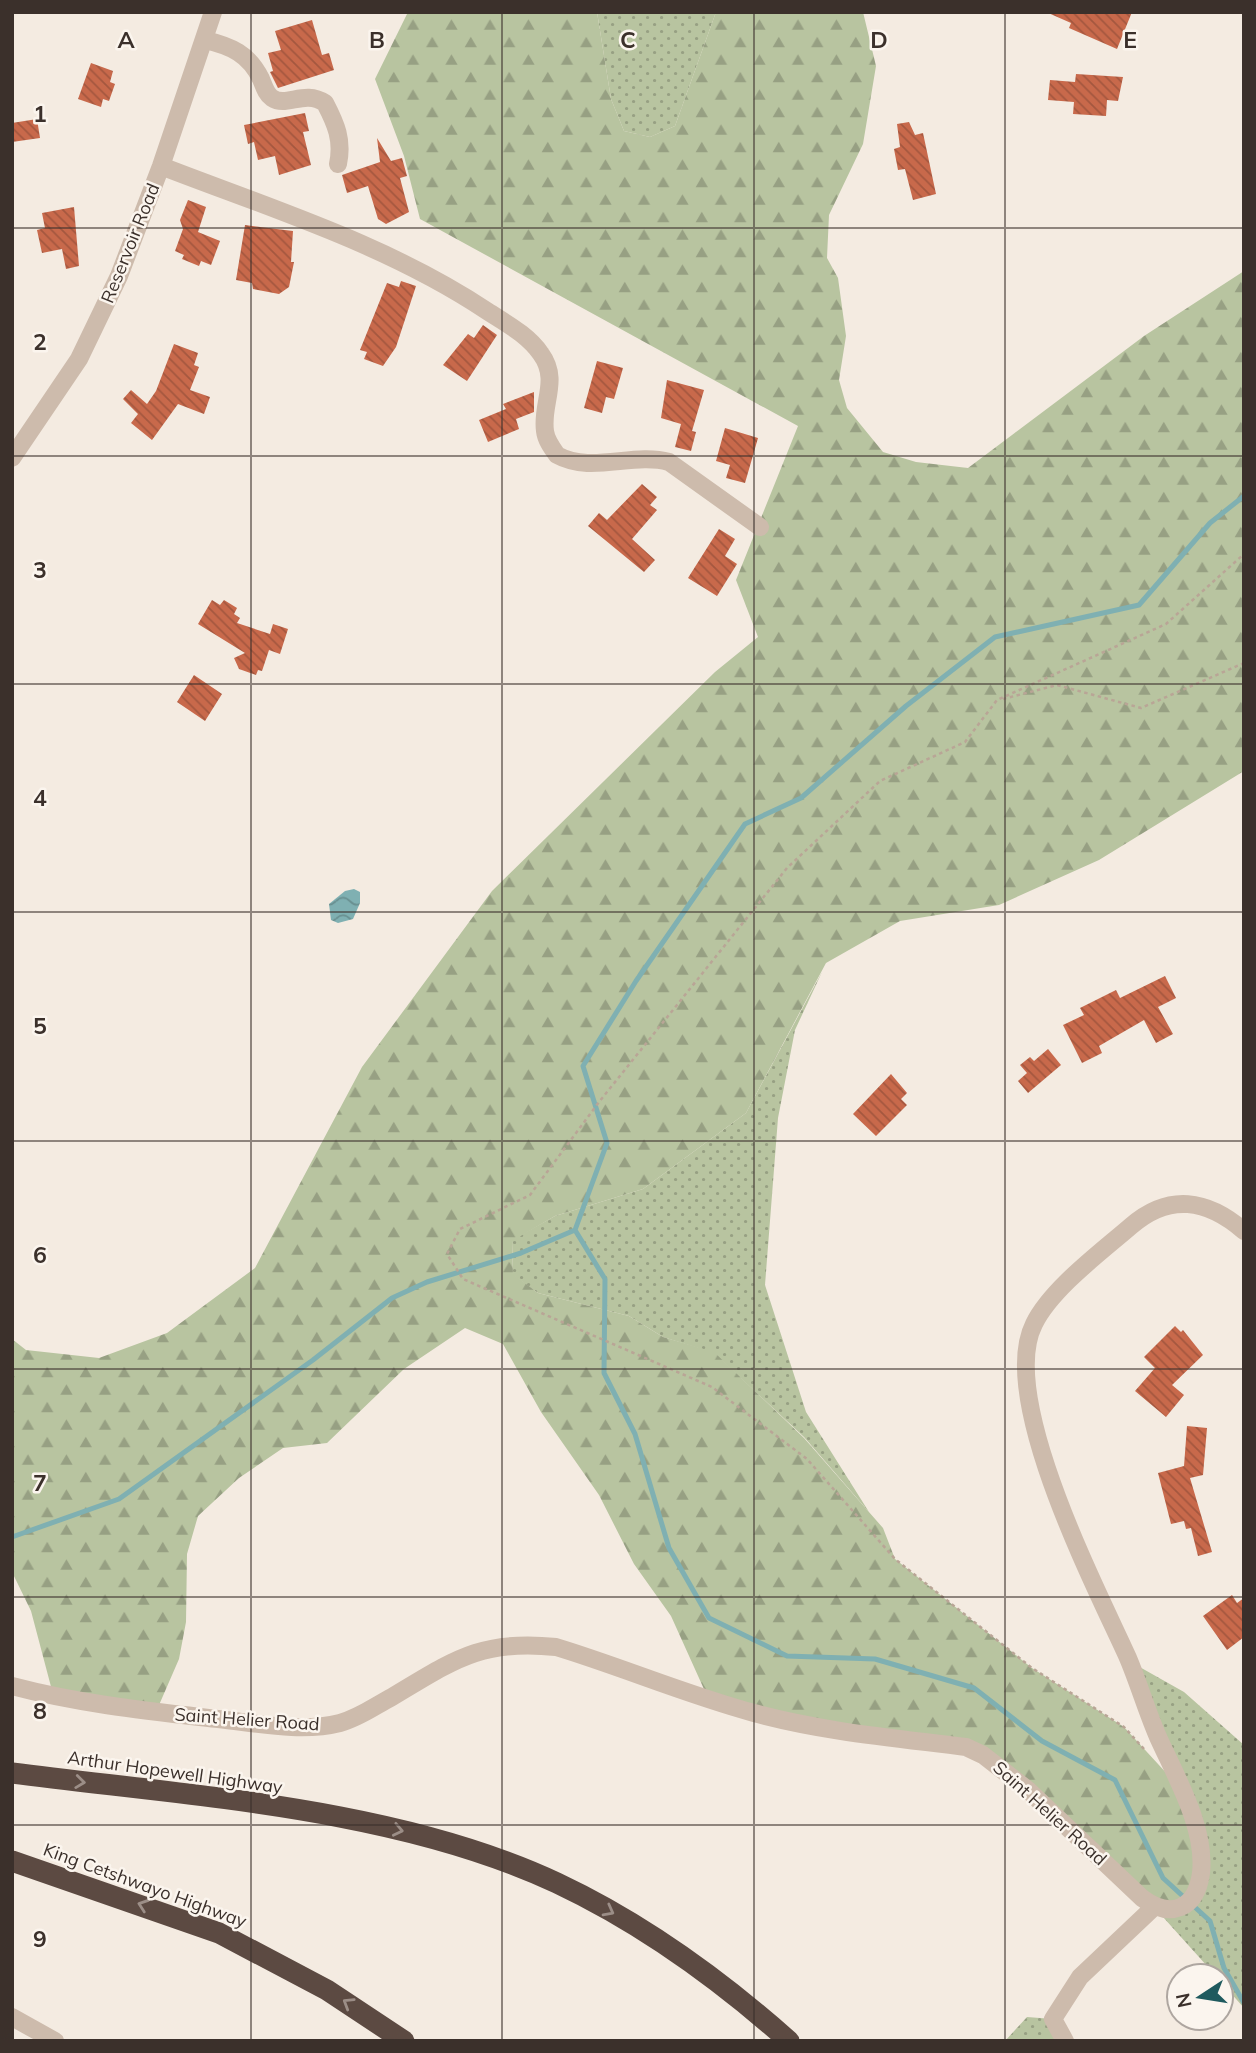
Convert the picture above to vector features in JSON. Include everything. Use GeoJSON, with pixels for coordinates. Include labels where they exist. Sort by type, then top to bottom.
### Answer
{"type":"FeatureCollection","features":[{"type":"Feature","properties":{"kind":"highway","name":"Arthur Hopewell Highway"},"geometry":{"type":"LineString","coordinates":[[12,1773],[331,1816],[440,1841],[557,1883],[635,1924],[710,1976],[789,2041]]}},
{"type":"Feature","properties":{"kind":"highway","name":"King Cetshwayo Highway"},"geometry":{"type":"LineString","coordinates":[[12,1861],[219,1933],[327,1990],[404,2041]]}},
{"type":"Feature","properties":{"kind":"street","name":"Reservoir Road"},"geometry":{"type":"LineString","coordinates":[[12,458],[79,359],[119,276],[161,166],[213,12]]}},
{"type":"Feature","properties":{"kind":"street"},"geometry":{"type":"LineString","coordinates":[[205,40],[239,51],[250,62],[271,97],[278,100],[307,95],[325,103],[340,136],[338,164]]}},
{"type":"Feature","properties":{"kind":"street"},"geometry":{"type":"LineString","coordinates":[[161,166],[402,261],[460,293],[526,336],[544,357],[550,373],[551,390],[545,430],[557,455],[582,463],[654,458],[669,463],[760,527]]}},
{"type":"Feature","properties":{"kind":"street"},"geometry":{"type":"LineString","coordinates":[[1065,2041],[1053,2019],[1080,1977],[1154,1907],[1176,1909],[1186,1905],[1198,1885],[1200,1852],[1185,1800],[1049,1476],[1030,1400],[1027,1346],[1034,1322],[1065,1286],[1139,1219],[1154,1210],[1171,1203],[1199,1206],[1228,1219],[1244,1231]]}},
{"type":"Feature","properties":{"kind":"street","name":"Saint Helier Road"},"geometry":{"type":"LineString","coordinates":[[12,1686],[54,1698],[117,1707],[262,1724],[319,1727],[359,1716],[478,1650],[526,1644],[555,1647],[752,1713],[789,1722],[832,1731],[966,1746],[983,1755],[1028,1790],[1154,1907]]}},
{"type":"Feature","properties":{"kind":"street"},"geometry":{"type":"LineString","coordinates":[[12,2017],[55,2041]]}},
{"type":"Feature","properties":{"kind":"path"},"geometry":{"type":"LineString","coordinates":[[1149,1754],[1124,1727],[1032,1668],[895,1559],[796,1451],[712,1388],[463,1279],[447,1254],[460,1229],[530,1195],[598,1102],[787,868],[880,781],[965,741],[997,700],[1166,624],[1244,554]]}},
{"type":"Feature","properties":{"kind":"path"},"geometry":{"type":"LineString","coordinates":[[997,700],[1057,685],[1141,708],[1244,663]]}},
{"type":"Feature","properties":{"kind":"green space"},"geometry":{"type":"Polygon","coordinates":[[[408,12],[597,12],[611,99],[624,131],[650,137],[675,126],[716,12],[863,12],[876,66],[863,144],[829,215],[827,258],[838,278],[846,336],[839,380],[847,408],[883,452],[916,462],[968,468],[1144,336],[1244,271],[1244,771],[1099,860],[999,905],[900,921],[826,963],[746,1113],[643,1189],[555,1216],[512,1241],[513,1274],[538,1293],[629,1316],[663,1337],[714,1352],[804,1438],[883,1528],[895,1559],[1032,1668],[1124,1727],[1181,1789],[1193,1823],[1198,1885],[1165,1910],[983,1755],[708,1698],[671,1616],[634,1564],[599,1495],[541,1412],[503,1344],[465,1328],[404,1369],[327,1443],[283,1448],[239,1478],[198,1516],[187,1554],[186,1622],[179,1659],[156,1712],[54,1698],[31,1611],[12,1572],[12,1339],[26,1350],[99,1358],[167,1333],[255,1268],[362,1067],[492,891],[715,672],[758,637],[736,580],[798,426],[420,219],[404,156],[375,79],[408,12]]]}},
{"type":"Feature","properties":{"kind":"green space"},"geometry":{"type":"Polygon","coordinates":[[[597,12],[716,12],[675,126],[650,137],[624,131],[611,99],[597,12]]]}},
{"type":"Feature","properties":{"kind":"green space"},"geometry":{"type":"Polygon","coordinates":[[[822,972],[795,1030],[778,1118],[765,1285],[806,1412],[869,1512],[804,1437],[714,1353],[663,1337],[629,1316],[538,1293],[513,1275],[512,1240],[555,1216],[643,1189],[746,1113],[822,972]]]}},
{"type":"Feature","properties":{"kind":"green space"},"geometry":{"type":"Polygon","coordinates":[[[1129,1661],[1184,1692],[1244,1745],[1244,2008],[1235,1998],[1235,1962],[1203,1962],[1154,1907],[1201,1872],[1129,1661]]]}},
{"type":"Feature","properties":{"kind":"green space"},"geometry":{"type":"Polygon","coordinates":[[[1027,2017],[1053,2019],[1065,2041],[1005,2041],[1027,2017]]]}},
{"type":"Feature","properties":{"kind":"water"},"geometry":{"type":"Polygon","coordinates":[[[354,889],[360,892],[360,903],[353,919],[338,923],[331,920],[329,904],[345,891],[354,889]]]}},
{"type":"Feature","properties":{"kind":"building"},"geometry":{"type":"Polygon","coordinates":[[[1046,12],[1132,12],[1117,49],[1069,28],[1071,23],[1046,12]]]}},
{"type":"Feature","properties":{"kind":"building"},"geometry":{"type":"Polygon","coordinates":[[[312,20],[322,55],[329,53],[334,70],[278,88],[270,72],[273,71],[268,53],[281,50],[275,31],[312,20]]]}},
{"type":"Feature","properties":{"kind":"building"},"geometry":{"type":"Polygon","coordinates":[[[91,63],[113,71],[110,82],[115,84],[109,101],[103,99],[101,107],[78,99],[91,63]]]}},
{"type":"Feature","properties":{"kind":"building"},"geometry":{"type":"Polygon","coordinates":[[[1076,74],[1123,77],[1118,101],[1107,100],[1106,116],[1073,114],[1074,102],[1048,100],[1050,80],[1075,82],[1076,74]]]}},
{"type":"Feature","properties":{"kind":"building"},"geometry":{"type":"Polygon","coordinates":[[[305,113],[309,131],[303,132],[311,165],[279,175],[275,156],[258,160],[254,142],[248,144],[244,125],[305,113]]]}},
{"type":"Feature","properties":{"kind":"building"},"geometry":{"type":"Polygon","coordinates":[[[37,119],[40,138],[12,142],[12,123],[37,119]]]}},
{"type":"Feature","properties":{"kind":"building"},"geometry":{"type":"Polygon","coordinates":[[[909,122],[915,135],[923,133],[936,194],[913,200],[905,169],[898,170],[894,149],[900,147],[897,124],[909,122]]]}},
{"type":"Feature","properties":{"kind":"building"},"geometry":{"type":"Polygon","coordinates":[[[377,138],[391,161],[402,158],[407,176],[400,178],[409,212],[386,224],[378,219],[368,186],[347,193],[342,175],[380,162],[377,138]]]}},
{"type":"Feature","properties":{"kind":"building"},"geometry":{"type":"Polygon","coordinates":[[[188,200],[206,207],[198,232],[220,241],[211,265],[201,261],[199,266],[182,259],[184,255],[175,251],[183,229],[180,220],[188,200]]]}},
{"type":"Feature","properties":{"kind":"building"},"geometry":{"type":"Polygon","coordinates":[[[74,207],[79,266],[66,269],[62,249],[42,253],[37,230],[45,228],[42,213],[74,207]]]}},
{"type":"Feature","properties":{"kind":"building"},"geometry":{"type":"Polygon","coordinates":[[[245,225],[293,231],[291,262],[294,262],[289,287],[279,294],[253,289],[252,283],[236,280],[245,225]]]}},
{"type":"Feature","properties":{"kind":"building"},"geometry":{"type":"Polygon","coordinates":[[[401,281],[416,286],[396,347],[383,366],[364,359],[367,352],[360,350],[387,283],[399,287],[401,281]]]}},
{"type":"Feature","properties":{"kind":"building"},"geometry":{"type":"Polygon","coordinates":[[[483,325],[497,335],[467,381],[443,365],[468,334],[474,338],[483,325]]]}},
{"type":"Feature","properties":{"kind":"building"},"geometry":{"type":"Polygon","coordinates":[[[174,344],[198,353],[194,365],[199,367],[190,390],[210,397],[204,414],[178,404],[152,440],[131,423],[138,414],[123,399],[131,390],[147,404],[156,391],[174,344]]]}},
{"type":"Feature","properties":{"kind":"building"},"geometry":{"type":"Polygon","coordinates":[[[597,361],[623,368],[614,399],[606,397],[602,413],[584,408],[597,361]]]}},
{"type":"Feature","properties":{"kind":"building"},"geometry":{"type":"Polygon","coordinates":[[[667,380],[704,390],[692,431],[696,432],[691,451],[675,447],[681,424],[661,418],[667,380]]]}},
{"type":"Feature","properties":{"kind":"building"},"geometry":{"type":"Polygon","coordinates":[[[534,392],[534,412],[516,419],[519,429],[488,442],[479,420],[506,409],[503,404],[534,392]]]}},
{"type":"Feature","properties":{"kind":"building"},"geometry":{"type":"Polygon","coordinates":[[[725,428],[758,438],[745,483],[726,478],[730,465],[716,461],[725,428]]]}},
{"type":"Feature","properties":{"kind":"building"},"geometry":{"type":"Polygon","coordinates":[[[642,484],[657,497],[650,505],[657,510],[632,539],[655,560],[644,572],[588,526],[599,513],[607,520],[642,484]]]}},
{"type":"Feature","properties":{"kind":"building"},"geometry":{"type":"Polygon","coordinates":[[[719,529],[735,539],[725,556],[737,564],[717,596],[688,578],[719,529]]]}},
{"type":"Feature","properties":{"kind":"building"},"geometry":{"type":"Polygon","coordinates":[[[212,600],[220,605],[224,600],[237,608],[234,614],[240,618],[237,623],[270,634],[273,624],[288,629],[280,654],[269,650],[262,671],[258,670],[256,675],[239,669],[234,658],[245,653],[198,624],[212,600]]]}},
{"type":"Feature","properties":{"kind":"building"},"geometry":{"type":"Polygon","coordinates":[[[194,675],[222,694],[205,721],[177,702],[194,675]]]}},
{"type":"Feature","properties":{"kind":"building"},"geometry":{"type":"Polygon","coordinates":[[[1165,976],[1176,998],[1158,1007],[1173,1034],[1156,1043],[1144,1020],[1099,1046],[1102,1053],[1082,1063],[1063,1025],[1084,1015],[1080,1008],[1116,990],[1120,998],[1165,976]]]}},
{"type":"Feature","properties":{"kind":"building"},"geometry":{"type":"Polygon","coordinates":[[[1048,1049],[1061,1065],[1028,1093],[1018,1081],[1027,1073],[1020,1065],[1030,1057],[1034,1061],[1048,1049]]]}},
{"type":"Feature","properties":{"kind":"building"},"geometry":{"type":"Polygon","coordinates":[[[891,1074],[907,1093],[901,1099],[907,1105],[876,1136],[853,1114],[891,1074]]]}},
{"type":"Feature","properties":{"kind":"building"},"geometry":{"type":"Polygon","coordinates":[[[1175,1326],[1181,1332],[1183,1330],[1203,1355],[1172,1385],[1184,1395],[1166,1417],[1135,1391],[1155,1368],[1144,1357],[1175,1326]]]}},
{"type":"Feature","properties":{"kind":"building"},"geometry":{"type":"Polygon","coordinates":[[[1187,1426],[1207,1428],[1203,1475],[1190,1478],[1212,1552],[1198,1556],[1191,1528],[1186,1529],[1184,1521],[1171,1524],[1158,1473],[1184,1466],[1187,1426]]]}},
{"type":"Feature","properties":{"kind":"building"},"geometry":{"type":"Polygon","coordinates":[[[1232,1595],[1237,1603],[1244,1598],[1244,1637],[1227,1650],[1203,1616],[1232,1595]]]}},
{"type":"Feature","properties":{"kind":"waterway"},"geometry":{"type":"LineString","coordinates":[[12,1537],[119,1499],[313,1360],[392,1298],[427,1282],[521,1253],[575,1230],[607,1143],[583,1066],[636,981],[745,824],[801,798],[906,706],[995,637],[1139,605],[1210,523],[1244,496]]}},
{"type":"Feature","properties":{"kind":"waterway"},"geometry":{"type":"LineString","coordinates":[[575,1230],[605,1279],[604,1373],[635,1434],[669,1548],[709,1618],[787,1656],[875,1659],[974,1688],[1042,1741],[1115,1780],[1163,1878],[1210,1921],[1224,1968],[1244,2003]]}}]}
